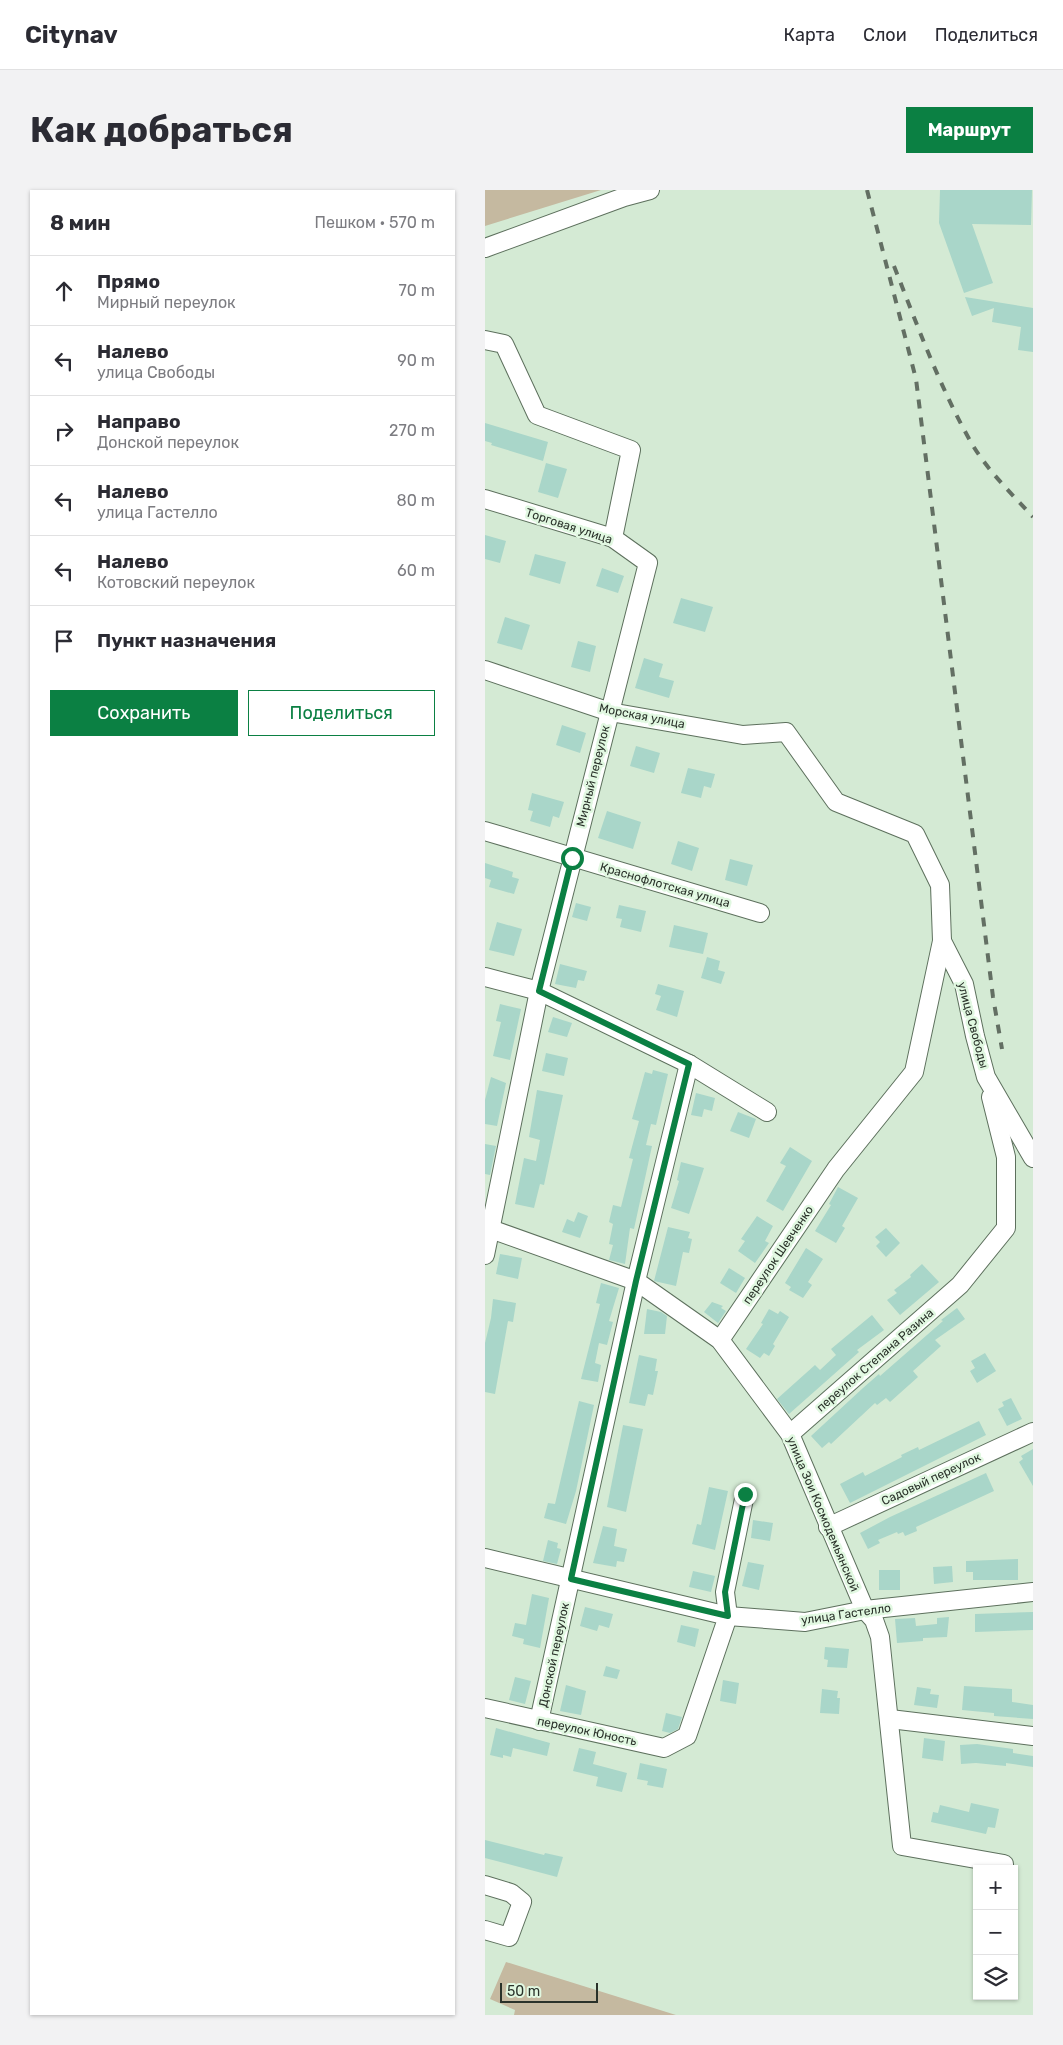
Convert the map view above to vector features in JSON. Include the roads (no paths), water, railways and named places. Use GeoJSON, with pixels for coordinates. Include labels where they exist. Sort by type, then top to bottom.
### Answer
{"type":"FeatureCollection","features":[{"type":"Feature","properties":{"kind":"street"},"geometry":{"type":"LineString","coordinates":[[485,248],[623,194],[650,190]]}},
{"type":"Feature","properties":{"kind":"street"},"geometry":{"type":"LineString","coordinates":[[485,340],[504,344],[537,415],[631,450],[613,538]]}},
{"type":"Feature","properties":{"kind":"street","name":"Торговая улица"},"geometry":{"type":"LineString","coordinates":[[485,499],[613,538],[648,563]]}},
{"type":"Feature","properties":{"kind":"street","name":"Мирный переулок"},"geometry":{"type":"LineString","coordinates":[[485,1254],[487,1228],[539,991],[648,563]]}},
{"type":"Feature","properties":{"kind":"street","name":"Морская улица"},"geometry":{"type":"LineString","coordinates":[[485,670],[610,712],[743,735]]}},
{"type":"Feature","properties":{"kind":"street","name":"улица Свободы"},"geometry":{"type":"LineString","coordinates":[[743,735],[786,732],[836,802],[915,834],[940,886],[942,942],[964,984],[975,1036],[987,1077],[1033,1158]]}},
{"type":"Feature","properties":{"kind":"street","name":"Краснофлотская улица"},"geometry":{"type":"LineString","coordinates":[[485,831],[760,913]]}},
{"type":"Feature","properties":{"kind":"street","name":"переулок Шевченко"},"geometry":{"type":"LineString","coordinates":[[720,1340],[836,1169],[914,1072],[942,942]]}},
{"type":"Feature","properties":{"kind":"street"},"geometry":{"type":"LineString","coordinates":[[485,978],[539,991],[689,1064],[767,1112]]}},
{"type":"Feature","properties":{"kind":"street","name":"Донской переулок"},"geometry":{"type":"LineString","coordinates":[[539,1721],[636,1281],[689,1064]]}},
{"type":"Feature","properties":{"kind":"street","name":"переулок Степана Разина"},"geometry":{"type":"LineString","coordinates":[[790,1434],[960,1285],[1006,1228],[1006,1157],[987,1077]]}},
{"type":"Feature","properties":{"kind":"street","name":"улица Зои Космодемьянской"},"geometry":{"type":"LineString","coordinates":[[487,1228],[636,1281],[720,1340],[790,1434],[865,1610],[874,1620],[880,1637],[902,1846],[1004,1864]]}},
{"type":"Feature","properties":{"kind":"street","name":"Садовый переулок"},"geometry":{"type":"LineString","coordinates":[[828,1526],[1033,1432]]}},
{"type":"Feature","properties":{"kind":"street"},"geometry":{"type":"LineString","coordinates":[[728,1616],[725,1592],[745,1494]]}},
{"type":"Feature","properties":{"kind":"street","name":"улица Гастелло"},"geometry":{"type":"LineString","coordinates":[[485,1558],[728,1616],[805,1622],[865,1610],[1033,1592]]}},
{"type":"Feature","properties":{"kind":"street","name":"переулок Юность"},"geometry":{"type":"LineString","coordinates":[[485,1708],[665,1748],[687,1736],[728,1616]]}},
{"type":"Feature","properties":{"kind":"street"},"geometry":{"type":"LineString","coordinates":[[890,1719],[1033,1736]]}},
{"type":"Feature","properties":{"kind":"street"},"geometry":{"type":"LineString","coordinates":[[485,1885],[511,1892],[521,1902],[509,1937],[485,1930]]}},
{"type":"Feature","properties":{"kind":"railway"},"geometry":{"type":"LineString","coordinates":[[867,190],[916,379],[993,997],[1002,1049]]}},
{"type":"Feature","properties":{"kind":"railway"},"geometry":{"type":"LineString","coordinates":[[894,266],[960,423],[978,454],[1033,517]]}}]}
